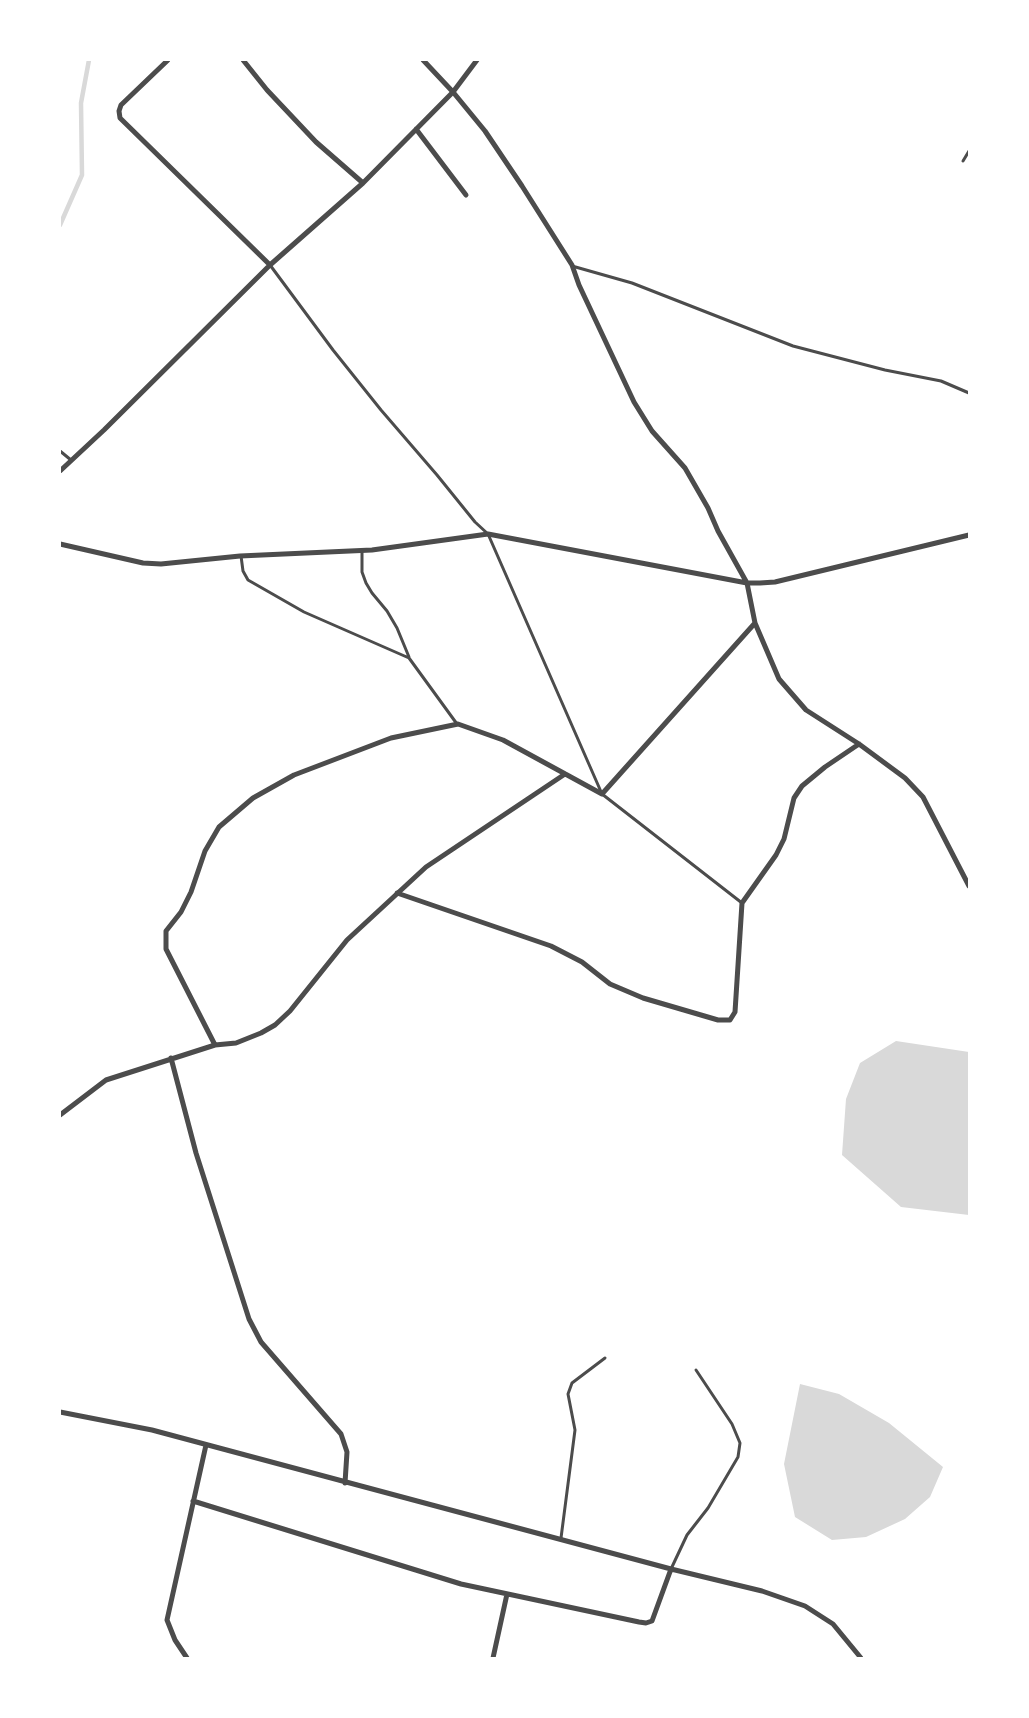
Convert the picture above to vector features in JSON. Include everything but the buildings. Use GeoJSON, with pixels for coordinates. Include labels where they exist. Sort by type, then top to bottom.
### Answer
{"type":"FeatureCollection","features":[{"type":"Feature","properties":{"kind":"street"},"geometry":{"type":"LineString","coordinates":[[168,60],[121,105],[119,111],[120,118],[270,265]]}},
{"type":"Feature","properties":{"kind":"street"},"geometry":{"type":"LineString","coordinates":[[242,60],[267,90],[316,142],[363,183]]}},
{"type":"Feature","properties":{"kind":"street"},"geometry":{"type":"LineString","coordinates":[[423,60],[453,92],[485,131],[572,265],[579,285],[634,402],[652,431],[685,468],[748,583],[755,623],[779,679],[806,710],[859,744],[904,778],[923,797],[969,886]]}},
{"type":"Feature","properties":{"kind":"street"},"geometry":{"type":"LineString","coordinates":[[60,471],[104,430],[270,265],[363,183],[453,92],[477,60]]}},
{"type":"Feature","properties":{"kind":"street"},"geometry":{"type":"LineString","coordinates":[[416,129],[466,195]]}},
{"type":"Feature","properties":{"kind":"street"},"geometry":{"type":"LineString","coordinates":[[60,544],[143,563],[160,564],[240,556],[362,551],[488,534],[748,583],[776,582],[969,535]]}},
{"type":"Feature","properties":{"kind":"street"},"geometry":{"type":"LineString","coordinates":[[215,1046],[166,949],[166,931],[181,912],[205,851],[219,827],[253,798],[294,775],[392,738],[458,724],[503,740],[602,794],[755,623]]}},
{"type":"Feature","properties":{"kind":"street"},"geometry":{"type":"LineString","coordinates":[[397,893],[551,946],[582,962],[610,984],[643,998],[718,1020],[730,1020],[735,1012],[742,903],[776,854],[784,839],[794,798],[802,786],[825,767],[859,744]]}},
{"type":"Feature","properties":{"kind":"street"},"geometry":{"type":"LineString","coordinates":[[60,1115],[106,1080],[171,1058],[215,1046],[236,1043],[275,1025],[290,1011],[347,940],[426,866],[564,774]]}},
{"type":"Feature","properties":{"kind":"street"},"geometry":{"type":"LineString","coordinates":[[171,1058],[196,1153],[249,1319],[261,1342],[341,1434],[347,1452],[345,1483]]}},
{"type":"Feature","properties":{"kind":"street"},"geometry":{"type":"LineString","coordinates":[[60,1412],[152,1430],[671,1569],[762,1590],[805,1606],[832,1624],[861,1658]]}},
{"type":"Feature","properties":{"kind":"street"},"geometry":{"type":"LineString","coordinates":[[187,1658],[175,1640],[167,1620],[206,1445]]}},
{"type":"Feature","properties":{"kind":"street"},"geometry":{"type":"LineString","coordinates":[[193,1501],[462,1584],[646,1624],[652,1621],[671,1569]]}},
{"type":"Feature","properties":{"kind":"street"},"geometry":{"type":"LineString","coordinates":[[493,1658],[506,1594]]}},
{"type":"Feature","properties":{"kind":"lane"},"geometry":{"type":"LineString","coordinates":[[963,161],[969,150]]}},
{"type":"Feature","properties":{"kind":"lane"},"geometry":{"type":"LineString","coordinates":[[270,265],[333,350],[381,410],[437,474],[475,522],[488,534],[602,794],[742,903]]}},
{"type":"Feature","properties":{"kind":"lane"},"geometry":{"type":"LineString","coordinates":[[572,265],[632,283],[793,346],[885,370],[941,381],[969,393]]}},
{"type":"Feature","properties":{"kind":"lane"},"geometry":{"type":"LineString","coordinates":[[60,451],[71,460]]}},
{"type":"Feature","properties":{"kind":"lane"},"geometry":{"type":"LineString","coordinates":[[362,551],[362,572],[366,583],[396,628],[409,658],[458,724]]}},
{"type":"Feature","properties":{"kind":"lane"},"geometry":{"type":"LineString","coordinates":[[240,556],[243,571],[248,580],[304,612],[409,658]]}},
{"type":"Feature","properties":{"kind":"lane"},"geometry":{"type":"LineString","coordinates":[[561,1538],[575,1430],[568,1394],[572,1383],[605,1358]]}},
{"type":"Feature","properties":{"kind":"lane"},"geometry":{"type":"LineString","coordinates":[[671,1569],[687,1535],[708,1508],[738,1457],[740,1443],[732,1424],[696,1370]]}},
{"type":"Feature","properties":{"kind":"shaded area"},"geometry":{"type":"Polygon","coordinates":[[[896,1041],[969,1052],[969,1215],[901,1207],[842,1155],[846,1099],[860,1063],[896,1041]]]}},
{"type":"Feature","properties":{"kind":"shaded area"},"geometry":{"type":"Polygon","coordinates":[[[800,1384],[839,1394],[889,1423],[943,1467],[930,1497],[905,1519],[866,1537],[832,1540],[795,1517],[784,1464],[800,1384]]]}},
{"type":"Feature","properties":{"kind":"waterway"},"geometry":{"type":"LineString","coordinates":[[60,225],[82,175],[81,103],[89,60]]}}]}
